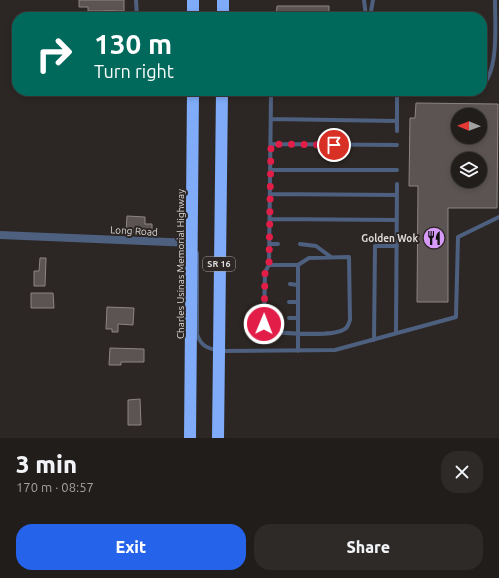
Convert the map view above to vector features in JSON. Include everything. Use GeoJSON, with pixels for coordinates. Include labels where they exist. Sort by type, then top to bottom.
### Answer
{"type":"FeatureCollection","features":[{"type":"Feature","properties":{"kind":"highway"},"geometry":{"type":"LineString","coordinates":[[193,0],[193,12]]}},
{"type":"Feature","properties":{"kind":"highway"},"geometry":{"type":"LineString","coordinates":[[223,0],[223,12]]}},
{"type":"Feature","properties":{"kind":"highway","name":"Charles Usinas Memorial Highway"},"geometry":{"type":"LineString","coordinates":[[190,438],[193,96]]}},
{"type":"Feature","properties":{"kind":"highway","name":"SR 16"},"geometry":{"type":"LineString","coordinates":[[218,438],[222,96]]}},
{"type":"Feature","properties":{"kind":"street","name":"Long Road"},"geometry":{"type":"LineString","coordinates":[[0,235],[192,243]]}},
{"type":"Feature","properties":{"kind":"lane"},"geometry":{"type":"LineString","coordinates":[[136,0],[137,12]]}},
{"type":"Feature","properties":{"kind":"lane"},"geometry":{"type":"LineString","coordinates":[[364,0],[365,12]]}},
{"type":"Feature","properties":{"kind":"lane"},"geometry":{"type":"LineString","coordinates":[[371,12],[373,0]]}},
{"type":"Feature","properties":{"kind":"lane"},"geometry":{"type":"LineString","coordinates":[[487,82],[494,66],[495,0]]}},
{"type":"Feature","properties":{"kind":"lane"},"geometry":{"type":"LineString","coordinates":[[494,66],[499,70]]}},
{"type":"Feature","properties":{"kind":"lane"},"geometry":{"type":"LineString","coordinates":[[269,265],[298,265],[309,258],[349,258],[350,320],[348,327],[333,333],[298,333],[271,332],[264,324],[266,318],[267,284],[265,272],[269,265],[270,244],[271,96]]}},
{"type":"Feature","properties":{"kind":"lane"},"geometry":{"type":"LineString","coordinates":[[397,96],[397,131]]}},
{"type":"Feature","properties":{"kind":"lane"},"geometry":{"type":"LineString","coordinates":[[271,120],[397,121]]}},
{"type":"Feature","properties":{"kind":"lane"},"geometry":{"type":"LineString","coordinates":[[271,144],[397,145]]}},
{"type":"Feature","properties":{"kind":"lane"},"geometry":{"type":"LineString","coordinates":[[270,170],[397,170]]}},
{"type":"Feature","properties":{"kind":"lane"},"geometry":{"type":"LineString","coordinates":[[396,333],[397,184]]}},
{"type":"Feature","properties":{"kind":"lane"},"geometry":{"type":"LineString","coordinates":[[270,194],[397,195]]}},
{"type":"Feature","properties":{"kind":"lane"},"geometry":{"type":"LineString","coordinates":[[192,243],[197,249],[197,334],[200,343],[206,347],[220,351],[334,350],[456,317],[458,237],[499,218]]}},
{"type":"Feature","properties":{"kind":"lane"},"geometry":{"type":"LineString","coordinates":[[270,219],[396,220]]}},
{"type":"Feature","properties":{"kind":"lane"},"geometry":{"type":"LineString","coordinates":[[270,244],[278,244]]}},
{"type":"Feature","properties":{"kind":"lane"},"geometry":{"type":"LineString","coordinates":[[300,244],[316,246],[332,258]]}},
{"type":"Feature","properties":{"kind":"lane"},"geometry":{"type":"LineString","coordinates":[[374,340],[375,246],[396,246]]}},
{"type":"Feature","properties":{"kind":"lane"},"geometry":{"type":"LineString","coordinates":[[298,265],[298,351]]}},
{"type":"Feature","properties":{"kind":"lane"},"geometry":{"type":"LineString","coordinates":[[290,284],[298,285]]}},
{"type":"Feature","properties":{"kind":"lane"},"geometry":{"type":"LineString","coordinates":[[289,302],[298,302]]}},
{"type":"Feature","properties":{"kind":"lane"},"geometry":{"type":"LineString","coordinates":[[289,318],[298,318]]}},
{"type":"Feature","properties":{"kind":"building"},"geometry":{"type":"Polygon","coordinates":[[[79,0],[124,0],[124,11],[88,11],[88,7],[79,7],[79,0]]]}},
{"type":"Feature","properties":{"kind":"building"},"geometry":{"type":"Polygon","coordinates":[[[277,6],[329,6],[329,12],[276,12],[277,6]]]}},
{"type":"Feature","properties":{"kind":"building"},"geometry":{"type":"Polygon","coordinates":[[[103,11],[116,11],[116,12],[103,11]]]}},
{"type":"Feature","properties":{"kind":"building"},"geometry":{"type":"Polygon","coordinates":[[[416,103],[498,104],[497,208],[448,208],[448,302],[417,302],[418,186],[409,186],[410,118],[415,118],[416,103]]]}},
{"type":"Feature","properties":{"kind":"building"},"geometry":{"type":"Polygon","coordinates":[[[127,216],[145,217],[145,224],[152,224],[152,233],[126,232],[127,216]]]}},
{"type":"Feature","properties":{"kind":"building"},"geometry":{"type":"Polygon","coordinates":[[[40,258],[46,258],[45,286],[34,286],[34,271],[39,271],[40,258]]]}},
{"type":"Feature","properties":{"kind":"building"},"geometry":{"type":"Polygon","coordinates":[[[31,293],[53,293],[54,308],[31,308],[31,293]]]}},
{"type":"Feature","properties":{"kind":"building"},"geometry":{"type":"Polygon","coordinates":[[[107,307],[134,308],[133,325],[118,324],[118,332],[112,332],[112,329],[106,329],[107,307]]]}},
{"type":"Feature","properties":{"kind":"building"},"geometry":{"type":"Polygon","coordinates":[[[110,348],[144,349],[144,362],[121,362],[121,365],[109,365],[110,348]]]}},
{"type":"Feature","properties":{"kind":"building"},"geometry":{"type":"Polygon","coordinates":[[[140,399],[141,425],[128,425],[128,400],[140,399]]]}},
{"type":"Feature","properties":{"kind":"place","name":"Golden Wok"},"geometry":{"type":"Point","coordinates":[434,238]}},
{"type":"Feature","properties":{"kind":"route"},"geometry":{"type":"LineString","coordinates":[[264,324],[265,272],[269,265],[271,144],[334,145]]}}]}
